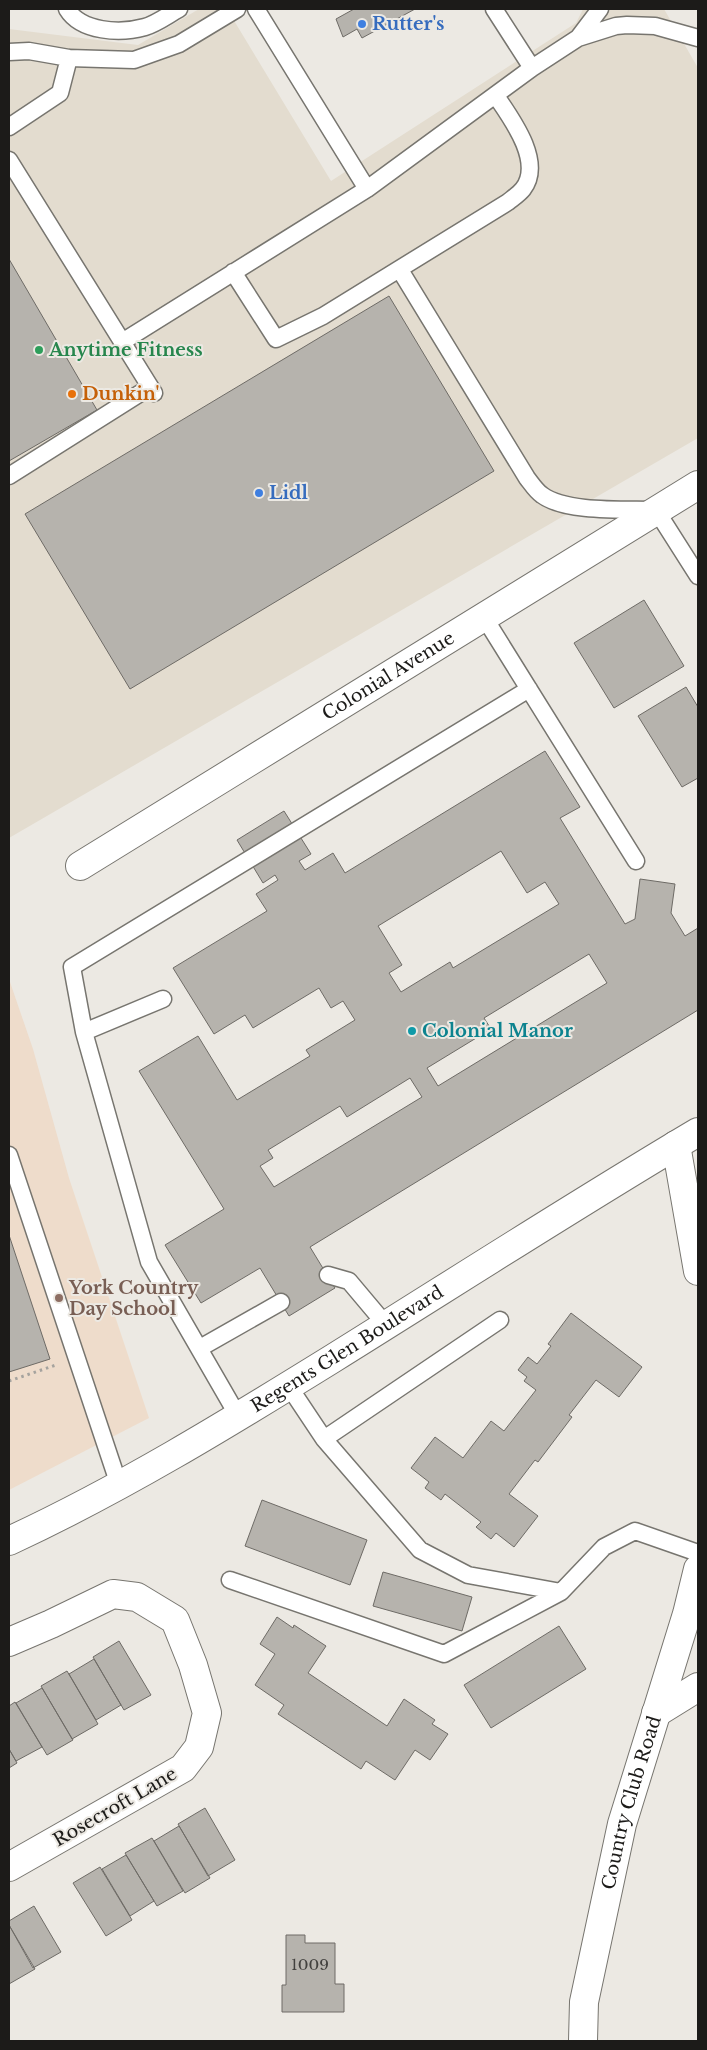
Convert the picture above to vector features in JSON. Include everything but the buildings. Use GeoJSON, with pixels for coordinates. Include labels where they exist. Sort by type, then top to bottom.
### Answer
{"type":"FeatureCollection","features":[{"type":"Feature","properties":{"kind":"street","name":"Colonial Avenue"},"geometry":{"type":"LineString","coordinates":[[80,866],[698,485]]}},
{"type":"Feature","properties":{"kind":"street"},"geometry":{"type":"LineString","coordinates":[[687,1138],[698,1271]]}},
{"type":"Feature","properties":{"kind":"street","name":"Regents Glen Boulevard"},"geometry":{"type":"LineString","coordinates":[[9,1540],[58,1518],[119,1485],[238,1416],[687,1138]]}},
{"type":"Feature","properties":{"kind":"street","name":"Country Club Road"},"geometry":{"type":"LineString","coordinates":[[583,2041],[584,2002],[622,1824],[687,1614],[698,1569]]}},
{"type":"Feature","properties":{"kind":"street","name":"Rosecroft Lane"},"geometry":{"type":"LineString","coordinates":[[9,1642],[113,1594],[137,1597],[175,1620],[193,1665],[207,1713],[199,1747],[183,1768],[9,1867]]}},
{"type":"Feature","properties":{"kind":"street"},"geometry":{"type":"LineString","coordinates":[[656,1713],[698,1687]]}},
{"type":"Feature","properties":{"kind":"lane"},"geometry":{"type":"LineString","coordinates":[[66,9],[72,18],[92,27],[119,31],[146,27],[179,9]]}},
{"type":"Feature","properties":{"kind":"lane"},"geometry":{"type":"LineString","coordinates":[[9,52],[29,51],[69,58],[134,60],[179,44],[237,9]]}},
{"type":"Feature","properties":{"kind":"lane"},"geometry":{"type":"LineString","coordinates":[[256,9],[367,189]]}},
{"type":"Feature","properties":{"kind":"lane"},"geometry":{"type":"LineString","coordinates":[[494,9],[532,68]]}},
{"type":"Feature","properties":{"kind":"lane"},"geometry":{"type":"LineString","coordinates":[[578,38],[600,9]]}},
{"type":"Feature","properties":{"kind":"lane"},"geometry":{"type":"LineString","coordinates":[[122,342],[367,189],[532,68],[578,38],[616,26],[627,25],[655,26],[698,38]]}},
{"type":"Feature","properties":{"kind":"lane"},"geometry":{"type":"LineString","coordinates":[[9,126],[60,93],[69,58]]}},
{"type":"Feature","properties":{"kind":"lane"},"geometry":{"type":"LineString","coordinates":[[233,272],[276,339],[323,316],[508,202],[523,188],[529,176],[530,165],[527,151],[517,127],[496,96]]}},
{"type":"Feature","properties":{"kind":"lane"},"geometry":{"type":"LineString","coordinates":[[9,160],[152,390],[9,476]]}},
{"type":"Feature","properties":{"kind":"lane"},"geometry":{"type":"LineString","coordinates":[[400,270],[527,478],[542,496],[568,505],[593,508],[656,510],[698,576]]}},
{"type":"Feature","properties":{"kind":"lane"},"geometry":{"type":"LineString","coordinates":[[484,618],[636,861]]}},
{"type":"Feature","properties":{"kind":"lane"},"geometry":{"type":"LineString","coordinates":[[238,1416],[149,1262],[84,1032],[72,967],[528,689]]}},
{"type":"Feature","properties":{"kind":"lane"},"geometry":{"type":"LineString","coordinates":[[84,1032],[163,999]]}},
{"type":"Feature","properties":{"kind":"lane"},"geometry":{"type":"LineString","coordinates":[[9,1157],[119,1485]]}},
{"type":"Feature","properties":{"kind":"lane"},"geometry":{"type":"LineString","coordinates":[[328,1275],[349,1281],[386,1324]]}},
{"type":"Feature","properties":{"kind":"lane"},"geometry":{"type":"LineString","coordinates":[[200,1348],[281,1302]]}},
{"type":"Feature","properties":{"kind":"lane"},"geometry":{"type":"LineString","coordinates":[[324,1438],[500,1320]]}},
{"type":"Feature","properties":{"kind":"lane"},"geometry":{"type":"LineString","coordinates":[[288,1386],[324,1438],[420,1550],[468,1575],[561,1592]]}},
{"type":"Feature","properties":{"kind":"lane"},"geometry":{"type":"LineString","coordinates":[[230,1580],[444,1654],[561,1592],[604,1547],[635,1531],[698,1553]]}},
{"type":"Feature","properties":{"kind":"path"},"geometry":{"type":"LineString","coordinates":[[9,1381],[76,1358]]}},
{"type":"Feature","properties":{"kind":"shaded area"},"geometry":{"type":"Polygon","coordinates":[[[199,9],[227,9],[331,181],[576,23],[583,9],[664,9],[698,68],[698,438],[9,838],[9,29],[138,45],[199,9]]]}},
{"type":"Feature","properties":{"kind":"shaded area","name":"York Country Day School"},"geometry":{"type":"Polygon","coordinates":[[[9,967],[10,982],[33,1049],[69,1178],[149,1418],[9,1490],[9,967]]]}},
{"type":"Feature","properties":{"kind":"place","name":"Rutter's"},"geometry":{"type":"Point","coordinates":[362,24]}},
{"type":"Feature","properties":{"kind":"place","name":"Anytime Fitness"},"geometry":{"type":"Point","coordinates":[39,350]}},
{"type":"Feature","properties":{"kind":"place","name":"Dunkin'"},"geometry":{"type":"Point","coordinates":[72,394]}},
{"type":"Feature","properties":{"kind":"place","name":"Lidl"},"geometry":{"type":"Point","coordinates":[259,493]}},
{"type":"Feature","properties":{"kind":"place","name":"Colonial Manor"},"geometry":{"type":"Point","coordinates":[412,1031]}},
{"type":"Feature","properties":{"kind":"place","name":"York Country Day School"},"geometry":{"type":"Point","coordinates":[59,1298]}}]}
